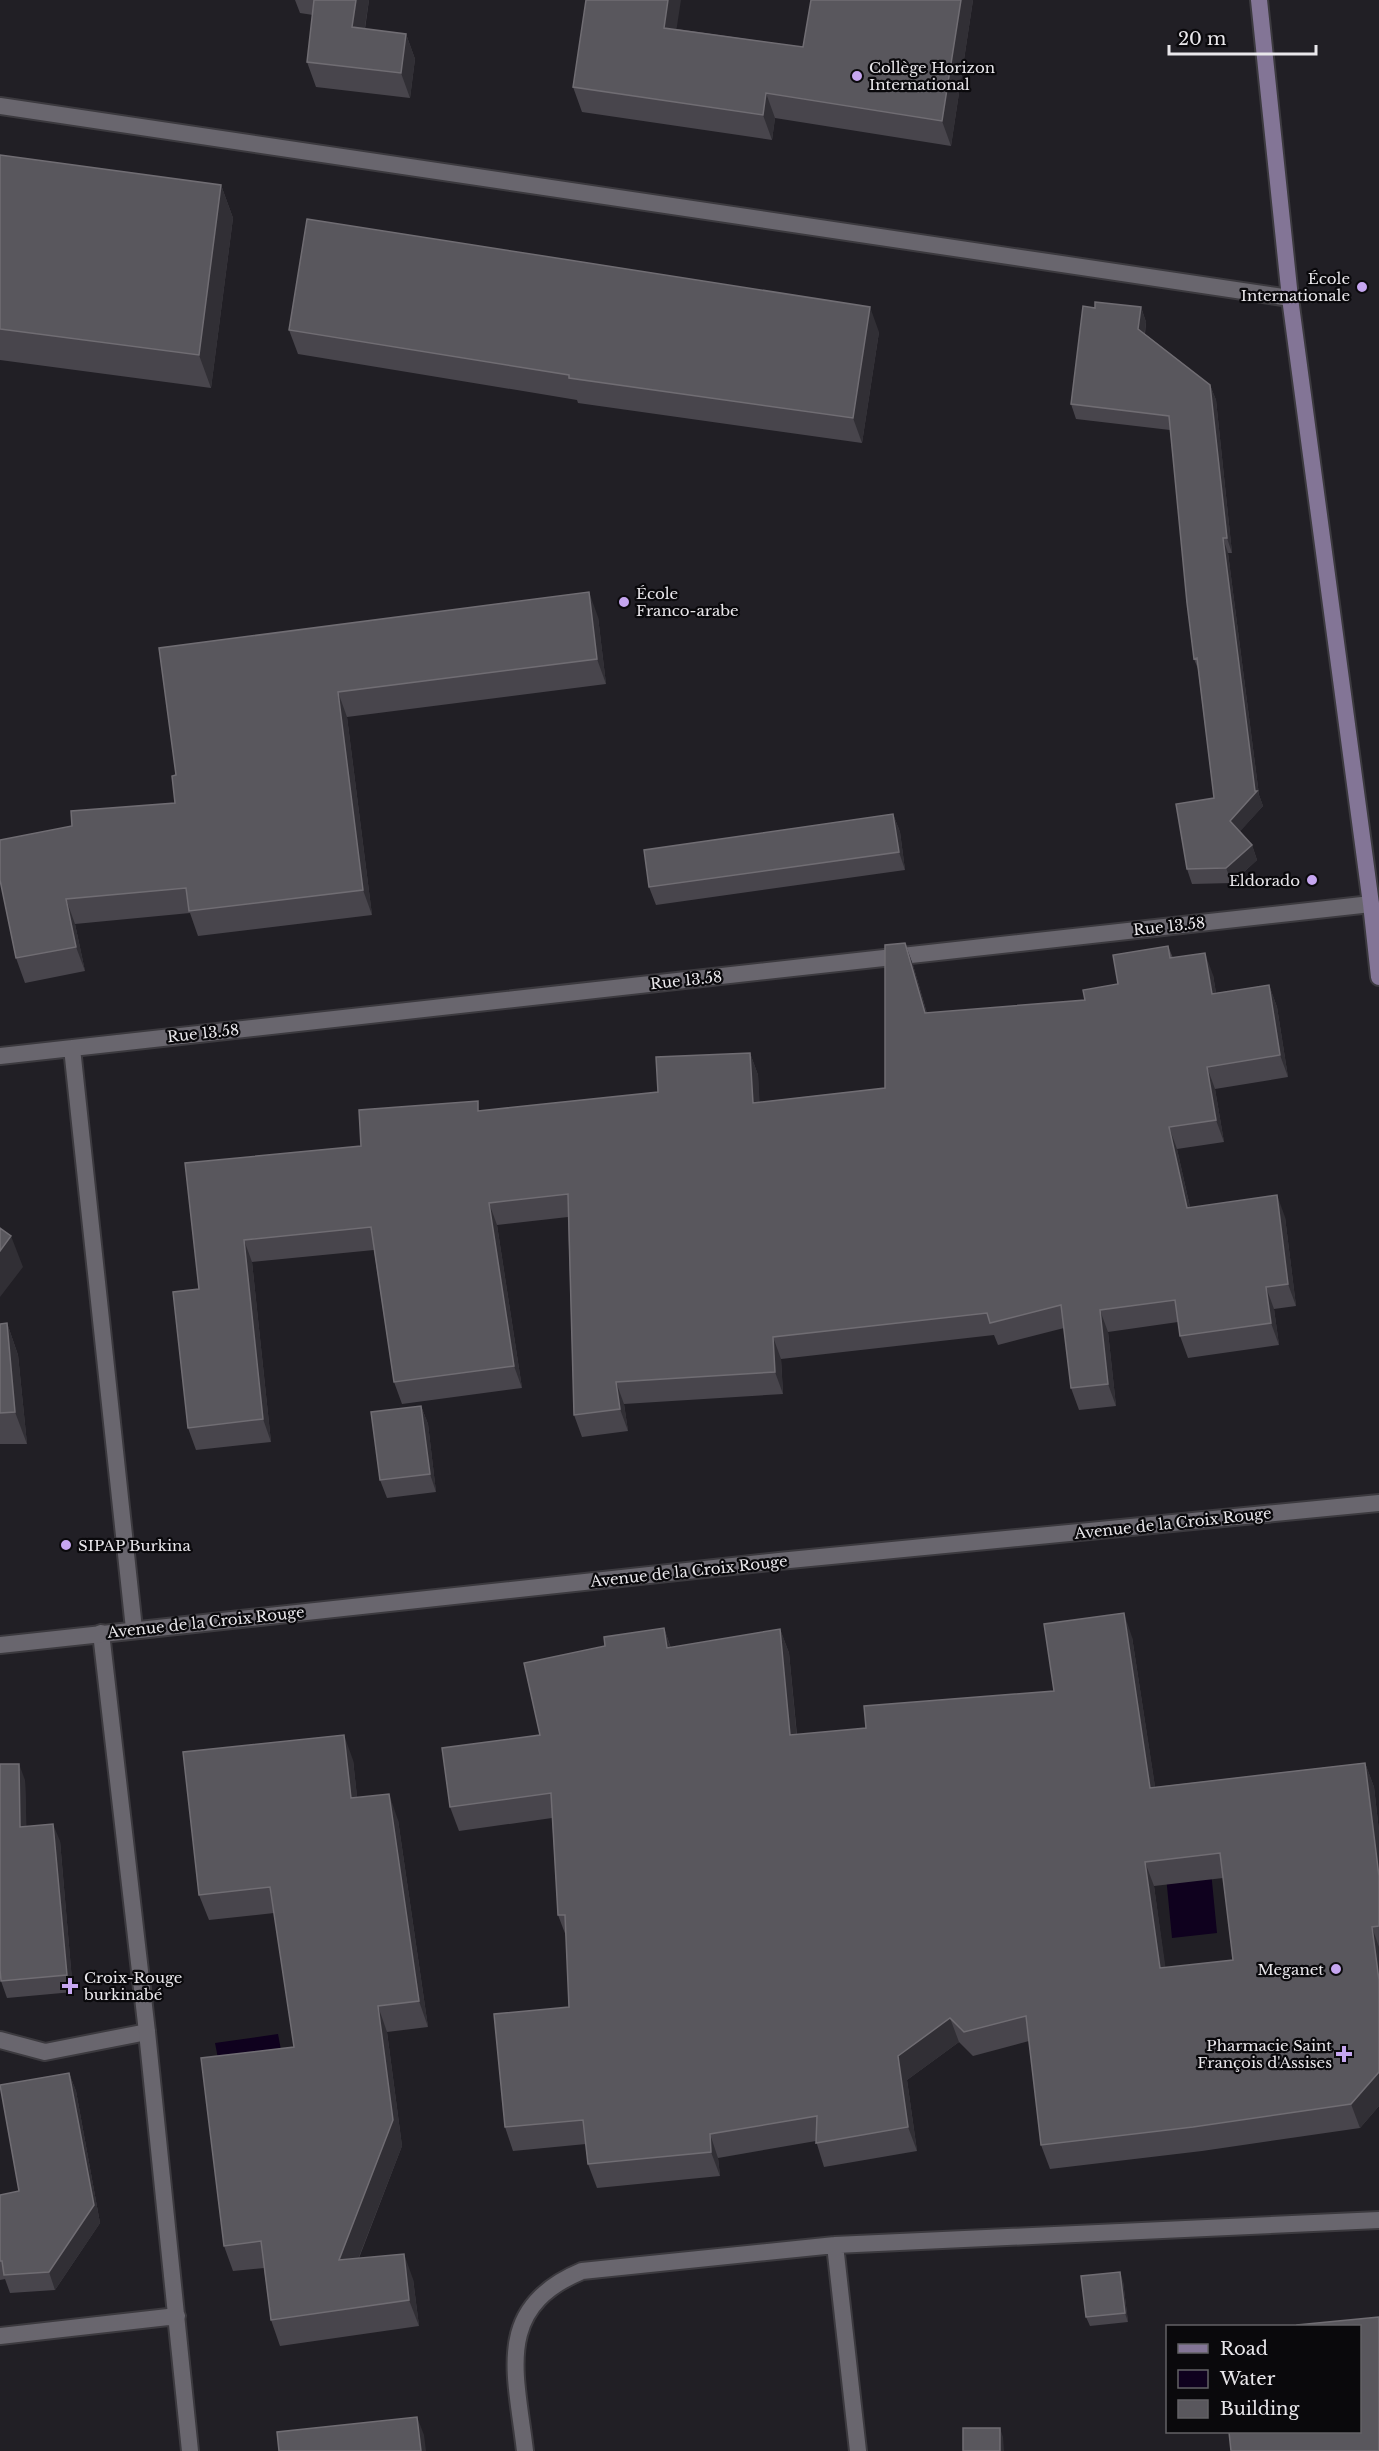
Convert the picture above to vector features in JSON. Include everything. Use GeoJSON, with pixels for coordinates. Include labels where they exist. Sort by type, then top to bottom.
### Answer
{"type":"FeatureCollection","features":[{"type":"Feature","properties":{"kind":"main road"},"geometry":{"type":"LineString","coordinates":[[1259,0],[1290,298],[1379,977]]}},
{"type":"Feature","properties":{"kind":"street"},"geometry":{"type":"LineString","coordinates":[[0,106],[1290,298]]}},
{"type":"Feature","properties":{"kind":"street","name":"Rue 13.58"},"geometry":{"type":"LineString","coordinates":[[0,1056],[1371,904]]}},
{"type":"Feature","properties":{"kind":"street"},"geometry":{"type":"LineString","coordinates":[[72,1048],[134,1629]]}},
{"type":"Feature","properties":{"kind":"street","name":"Avenue de la Croix Rouge"},"geometry":{"type":"LineString","coordinates":[[0,1645],[791,1560],[1379,1503]]}},
{"type":"Feature","properties":{"kind":"street"},"geometry":{"type":"LineString","coordinates":[[101,1633],[147,2032],[190,2451]]}},
{"type":"Feature","properties":{"kind":"street"},"geometry":{"type":"LineString","coordinates":[[0,2040],[45,2052],[147,2032]]}},
{"type":"Feature","properties":{"kind":"street"},"geometry":{"type":"LineString","coordinates":[[525,2451],[516,2369],[516,2344],[523,2319],[538,2297],[558,2281],[582,2271],[835,2245],[1379,2220]]}},
{"type":"Feature","properties":{"kind":"street"},"geometry":{"type":"LineString","coordinates":[[835,2245],[858,2451]]}},
{"type":"Feature","properties":{"kind":"street"},"geometry":{"type":"LineString","coordinates":[[0,2336],[177,2316]]}},
{"type":"Feature","properties":{"kind":"water"},"geometry":{"type":"Polygon","coordinates":[[[1207,1830],[1217,1933],[1172,1938],[1162,1835],[1207,1830]]]}},
{"type":"Feature","properties":{"kind":"water"},"geometry":{"type":"Polygon","coordinates":[[[278,2034],[285,2071],[222,2079],[215,2043],[278,2034]]]}},
{"type":"Feature","properties":{"kind":"building"},"geometry":{"type":"Polygon","coordinates":[[[314,0],[356,0],[352,27],[406,34],[401,73],[307,62],[314,0]]]}},
{"type":"Feature","properties":{"kind":"building"},"geometry":{"type":"Polygon","coordinates":[[[586,0],[668,0],[664,28],[803,47],[811,0],[961,0],[942,121],[766,93],[763,115],[573,87],[586,0]]]}},
{"type":"Feature","properties":{"kind":"building"},"geometry":{"type":"Polygon","coordinates":[[[0,155],[221,185],[199,355],[0,329],[0,155]]]}},
{"type":"Feature","properties":{"kind":"building"},"geometry":{"type":"Polygon","coordinates":[[[307,219],[870,307],[853,418],[569,378],[569,375],[289,330],[307,219]]]}},
{"type":"Feature","properties":{"kind":"building"},"geometry":{"type":"Polygon","coordinates":[[[1095,302],[1141,307],[1138,329],[1210,385],[1227,538],[1223,538],[1255,791],[1257,791],[1230,821],[1252,845],[1226,868],[1187,869],[1176,804],[1214,798],[1197,658],[1194,659],[1187,603],[1169,416],[1071,404],[1083,306],[1095,308],[1095,302]]]}},
{"type":"Feature","properties":{"kind":"building"},"geometry":{"type":"Polygon","coordinates":[[[589,592],[597,659],[338,692],[363,890],[189,911],[186,888],[66,899],[76,947],[16,958],[0,880],[0,840],[72,826],[71,811],[175,803],[172,776],[176,775],[159,648],[589,592]]]}},
{"type":"Feature","properties":{"kind":"building"},"geometry":{"type":"Polygon","coordinates":[[[893,814],[899,852],[649,887],[644,850],[893,814]]]}},
{"type":"Feature","properties":{"kind":"building"},"geometry":{"type":"Polygon","coordinates":[[[905,943],[925,1013],[1085,1000],[1083,990],[1118,984],[1113,955],[1168,946],[1170,958],[1205,953],[1212,994],[1269,985],[1280,1055],[1207,1067],[1216,1120],[1169,1127],[1187,1208],[1277,1195],[1288,1284],[1266,1287],[1271,1323],[1180,1336],[1175,1300],[1100,1310],[1108,1384],[1071,1388],[1061,1305],[990,1323],[987,1313],[773,1337],[775,1372],[616,1382],[620,1409],[574,1415],[568,1194],[489,1203],[514,1366],[394,1382],[371,1227],[244,1240],[263,1419],[188,1428],[173,1292],[199,1289],[185,1163],[361,1146],[359,1110],[478,1101],[478,1111],[658,1092],[656,1057],[750,1053],[753,1103],[885,1088],[885,945],[905,943]]]}},
{"type":"Feature","properties":{"kind":"building"},"geometry":{"type":"Polygon","coordinates":[[[0,1228],[11,1236],[0,1251],[0,1228]]]}},
{"type":"Feature","properties":{"kind":"building"},"geometry":{"type":"Polygon","coordinates":[[[7,1323],[15,1412],[0,1413],[0,1324],[7,1323]]]}},
{"type":"Feature","properties":{"kind":"building"},"geometry":{"type":"Polygon","coordinates":[[[421,1406],[430,1474],[380,1480],[371,1412],[421,1406]]]}},
{"type":"Feature","properties":{"kind":"building"},"geometry":{"type":"Polygon","coordinates":[[[1124,1613],[1150,1788],[1365,1763],[1379,1876],[1379,1926],[1372,1927],[1379,1980],[1379,2072],[1351,2104],[1193,2127],[1041,2145],[1026,2016],[964,2032],[950,2018],[898,2056],[908,2127],[816,2143],[817,2116],[710,2134],[711,2152],[588,2164],[583,2120],[505,2127],[494,2014],[569,2007],[565,1915],[558,1915],[551,1793],[450,1807],[442,1748],[540,1735],[524,1663],[605,1646],[604,1637],[664,1628],[667,1648],[780,1629],[790,1735],[866,1728],[864,1706],[1054,1691],[1044,1624],[1124,1613]],[[1220,1853],[1145,1862],[1160,1968],[1233,1960],[1220,1853]]]}},
{"type":"Feature","properties":{"kind":"building"},"geometry":{"type":"Polygon","coordinates":[[[344,1735],[351,1798],[389,1794],[419,2001],[378,2006],[393,2120],[339,2260],[404,2254],[409,2300],[271,2320],[261,2241],[224,2246],[201,2058],[294,2047],[270,1887],[199,1895],[183,1752],[344,1735]]]}},
{"type":"Feature","properties":{"kind":"building"},"geometry":{"type":"Polygon","coordinates":[[[0,1764],[19,1764],[20,1827],[53,1824],[67,1975],[1,1981],[0,1764]]]}},
{"type":"Feature","properties":{"kind":"building"},"geometry":{"type":"Polygon","coordinates":[[[69,2073],[94,2205],[49,2272],[4,2275],[2,2261],[0,2261],[0,2195],[19,2191],[0,2085],[69,2073]]]}},
{"type":"Feature","properties":{"kind":"building"},"geometry":{"type":"Polygon","coordinates":[[[1120,2272],[1125,2313],[1086,2317],[1081,2276],[1120,2272]]]}},
{"type":"Feature","properties":{"kind":"building"},"geometry":{"type":"Polygon","coordinates":[[[1379,2317],[1379,2451],[1231,2451],[1229,2433],[1361,2433],[1361,2325],[1297,2325],[1379,2317]]]}},
{"type":"Feature","properties":{"kind":"building"},"geometry":{"type":"Polygon","coordinates":[[[417,2417],[421,2451],[279,2451],[277,2432],[417,2417]]]}},
{"type":"Feature","properties":{"kind":"building"},"geometry":{"type":"Polygon","coordinates":[[[963,2428],[1000,2428],[1000,2451],[963,2451],[963,2428]]]}},
{"type":"Feature","properties":{"kind":"place","name":"Collège Horizon International"},"geometry":{"type":"Point","coordinates":[857,76]}},
{"type":"Feature","properties":{"kind":"place","name":"École Internationale"},"geometry":{"type":"Point","coordinates":[1362,287]}},
{"type":"Feature","properties":{"kind":"place","name":"École Franco-arabe"},"geometry":{"type":"Point","coordinates":[624,602]}},
{"type":"Feature","properties":{"kind":"place","name":"Eldorado"},"geometry":{"type":"Point","coordinates":[1312,880]}},
{"type":"Feature","properties":{"kind":"place","name":"SIPAP Burkina"},"geometry":{"type":"Point","coordinates":[66,1545]}},
{"type":"Feature","properties":{"kind":"place","name":"Meganet"},"geometry":{"type":"Point","coordinates":[1336,1969]}},
{"type":"Feature","properties":{"kind":"place","name":"Croix-Rouge burkinabé"},"geometry":{"type":"Point","coordinates":[70,1986]}},
{"type":"Feature","properties":{"kind":"place","name":"Pharmacie Saint François d'Assises"},"geometry":{"type":"Point","coordinates":[1344,2054]}}]}
